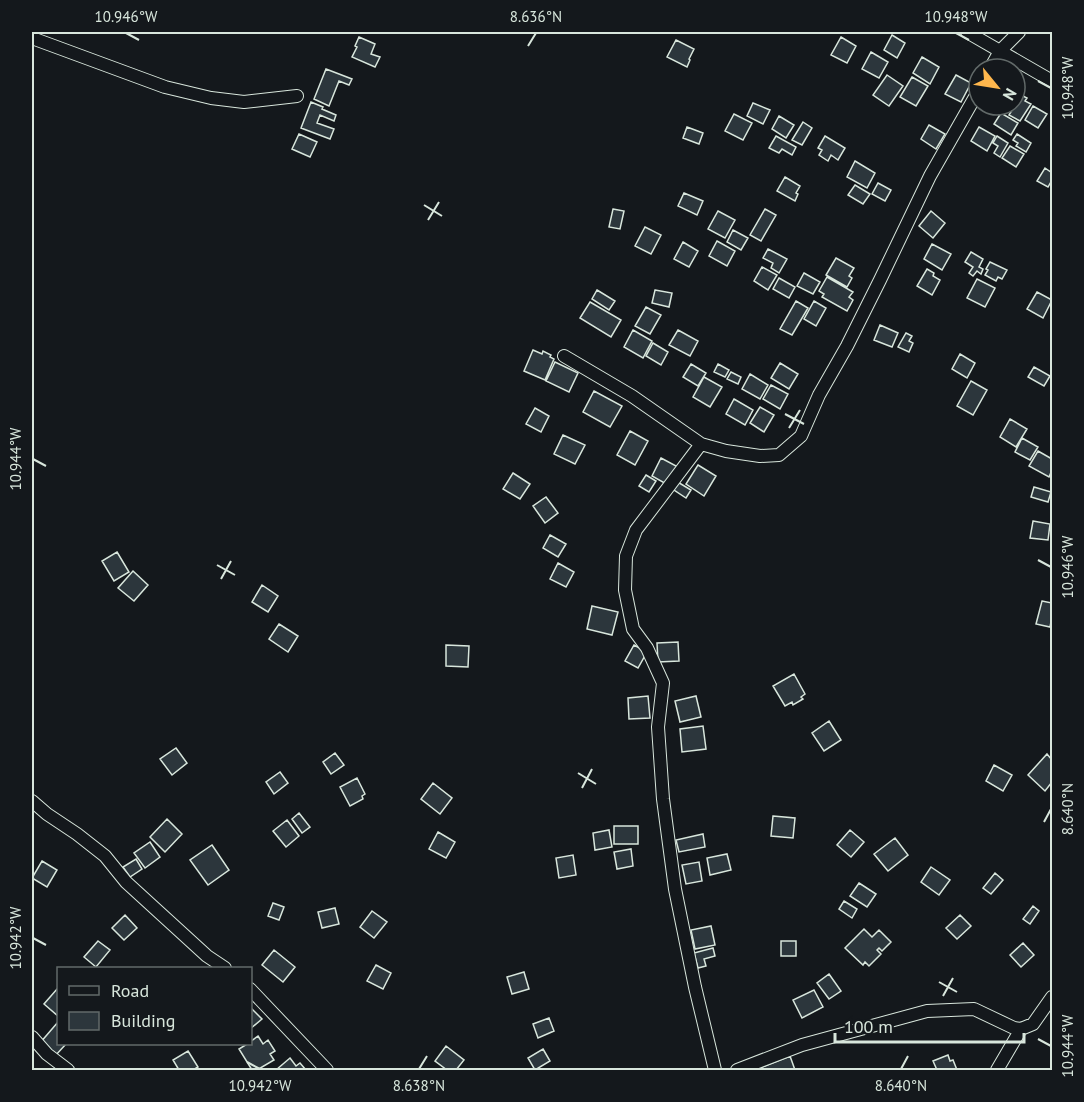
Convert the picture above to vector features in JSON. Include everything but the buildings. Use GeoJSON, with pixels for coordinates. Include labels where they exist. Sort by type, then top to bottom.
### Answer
{"type":"FeatureCollection","features":[{"type":"Feature","properties":{"kind":"street"},"geometry":{"type":"LineString","coordinates":[[967,32],[1053,81]]}},
{"type":"Feature","properties":{"kind":"street"},"geometry":{"type":"LineString","coordinates":[[997,57],[1019,32]]}},
{"type":"Feature","properties":{"kind":"street"},"geometry":{"type":"LineString","coordinates":[[32,38],[165,87],[211,98],[244,102],[297,96]]}},
{"type":"Feature","properties":{"kind":"street"},"geometry":{"type":"LineString","coordinates":[[564,356],[632,396],[701,444],[726,451],[760,456],[779,455],[801,436],[819,395],[847,346],[930,176],[967,111]]}},
{"type":"Feature","properties":{"kind":"street"},"geometry":{"type":"LineString","coordinates":[[701,444],[636,530],[627,556],[625,590],[633,629],[647,648],[663,683],[658,727],[663,799],[674,877],[695,987],[715,1071]]}},
{"type":"Feature","properties":{"kind":"street"},"geometry":{"type":"LineString","coordinates":[[32,801],[105,856],[126,882],[207,956],[222,967]]}},
{"type":"Feature","properties":{"kind":"street"},"geometry":{"type":"LineString","coordinates":[[252,991],[327,1071]]}},
{"type":"Feature","properties":{"kind":"street"},"geometry":{"type":"LineString","coordinates":[[737,1071],[802,1045],[927,1011],[974,1009],[1014,1028],[1021,1029],[1033,1024],[1053,997]]}},
{"type":"Feature","properties":{"kind":"street"},"geometry":{"type":"LineString","coordinates":[[997,1071],[1021,1029]]}},
{"type":"Feature","properties":{"kind":"street"},"geometry":{"type":"LineString","coordinates":[[32,1036],[46,1054],[68,1071]]}}]}
